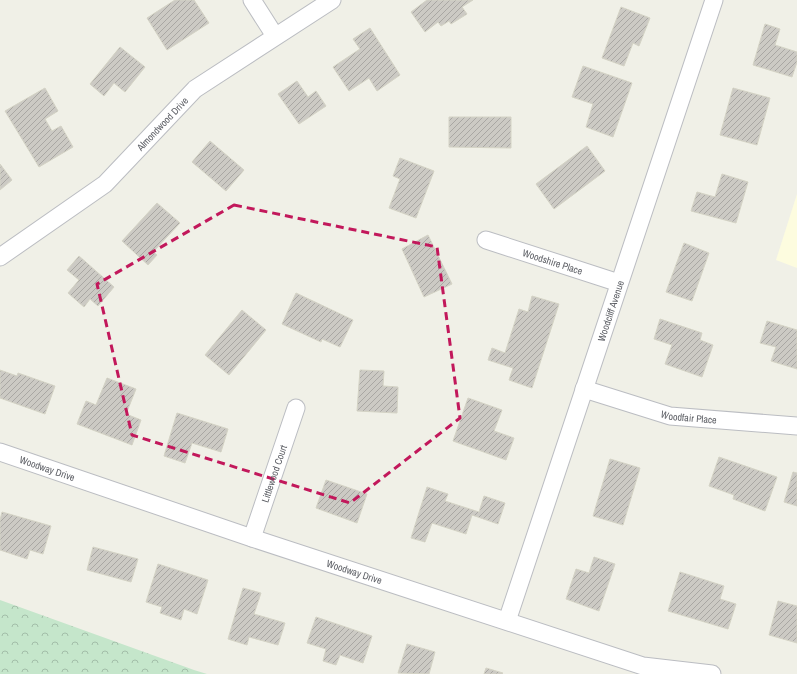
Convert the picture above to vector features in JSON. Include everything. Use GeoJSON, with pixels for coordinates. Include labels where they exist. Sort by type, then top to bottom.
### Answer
{"type":"FeatureCollection","features":[{"type":"Feature","properties":{"kind":"street"},"geometry":{"type":"LineString","coordinates":[[252,0],[275,36]]}},
{"type":"Feature","properties":{"kind":"street","name":"Almondwood Drive"},"geometry":{"type":"LineString","coordinates":[[0,257],[105,184],[194,89],[332,0]]}},
{"type":"Feature","properties":{"kind":"street","name":"Woodcliff Avenue"},"geometry":{"type":"LineString","coordinates":[[507,621],[714,0]]}},
{"type":"Feature","properties":{"kind":"street","name":"Woodshire Place"},"geometry":{"type":"LineString","coordinates":[[486,240],[619,283]]}},
{"type":"Feature","properties":{"kind":"street","name":"Woodfair Place"},"geometry":{"type":"LineString","coordinates":[[584,389],[670,416],[797,426]]}},
{"type":"Feature","properties":{"kind":"street","name":"Littlewood Court"},"geometry":{"type":"LineString","coordinates":[[252,538],[296,408]]}},
{"type":"Feature","properties":{"kind":"street","name":"Woodway Drive"},"geometry":{"type":"LineString","coordinates":[[0,452],[252,538],[643,666],[712,674]]}},
{"type":"Feature","properties":{"kind":"highlighted area"},"geometry":{"type":"Polygon","coordinates":[[[234,205],[437,247],[460,418],[350,503],[132,435],[97,284],[234,205]]]}},
{"type":"Feature","properties":{"kind":"shaded area"},"geometry":{"type":"Polygon","coordinates":[[[797,194],[797,268],[776,260],[797,194]]]}},
{"type":"Feature","properties":{"kind":"green space"},"geometry":{"type":"Polygon","coordinates":[[[0,600],[194,670],[207,674],[0,674],[0,600]]]}},
{"type":"Feature","properties":{"kind":"building"},"geometry":{"type":"Polygon","coordinates":[[[175,0],[194,0],[209,23],[167,50],[147,18],[175,0]]]}},
{"type":"Feature","properties":{"kind":"building"},"geometry":{"type":"Polygon","coordinates":[[[427,0],[473,0],[462,7],[467,14],[451,24],[449,21],[441,26],[438,22],[425,32],[411,12],[427,0]]]}},
{"type":"Feature","properties":{"kind":"building"},"geometry":{"type":"Polygon","coordinates":[[[621,7],[650,18],[639,46],[633,43],[624,66],[602,58],[621,7]]]}},
{"type":"Feature","properties":{"kind":"building"},"geometry":{"type":"Polygon","coordinates":[[[765,24],[780,29],[775,45],[797,52],[797,62],[792,77],[753,65],[765,24]]]}},
{"type":"Feature","properties":{"kind":"building"},"geometry":{"type":"Polygon","coordinates":[[[370,28],[400,75],[377,91],[369,78],[349,91],[333,67],[360,49],[353,39],[370,28]]]}},
{"type":"Feature","properties":{"kind":"building"},"geometry":{"type":"Polygon","coordinates":[[[120,47],[145,67],[125,92],[114,83],[104,96],[90,84],[120,47]]]}},
{"type":"Feature","properties":{"kind":"building"},"geometry":{"type":"Polygon","coordinates":[[[583,66],[632,83],[613,137],[586,127],[593,104],[572,97],[583,66]]]}},
{"type":"Feature","properties":{"kind":"building"},"geometry":{"type":"Polygon","coordinates":[[[297,81],[308,97],[316,91],[326,106],[299,124],[278,94],[297,81]]]}},
{"type":"Feature","properties":{"kind":"building"},"geometry":{"type":"Polygon","coordinates":[[[45,88],[58,111],[45,119],[52,131],[61,126],[73,147],[39,167],[5,111],[45,88]]]}},
{"type":"Feature","properties":{"kind":"building"},"geometry":{"type":"Polygon","coordinates":[[[733,88],[770,98],[757,145],[720,135],[733,88]]]}},
{"type":"Feature","properties":{"kind":"building"},"geometry":{"type":"Polygon","coordinates":[[[449,117],[511,117],[511,148],[449,147],[449,117]]]}},
{"type":"Feature","properties":{"kind":"building"},"geometry":{"type":"Polygon","coordinates":[[[210,141],[244,170],[226,191],[192,162],[210,141]]]}},
{"type":"Feature","properties":{"kind":"building"},"geometry":{"type":"Polygon","coordinates":[[[587,146],[605,171],[554,209],[536,184],[587,146]]]}},
{"type":"Feature","properties":{"kind":"building"},"geometry":{"type":"Polygon","coordinates":[[[400,158],[434,171],[416,218],[389,208],[400,179],[393,176],[400,158]]]}},
{"type":"Feature","properties":{"kind":"building"},"geometry":{"type":"Polygon","coordinates":[[[0,164],[12,180],[0,190],[0,164]]]}},
{"type":"Feature","properties":{"kind":"building"},"geometry":{"type":"Polygon","coordinates":[[[722,174],[748,182],[736,223],[691,211],[697,192],[715,197],[722,174]]]}},
{"type":"Feature","properties":{"kind":"building"},"geometry":{"type":"Polygon","coordinates":[[[157,203],[180,223],[153,252],[157,255],[148,265],[122,241],[157,203]]]}},
{"type":"Feature","properties":{"kind":"building"},"geometry":{"type":"Polygon","coordinates":[[[428,235],[452,284],[424,297],[402,249],[428,235]]]}},
{"type":"Feature","properties":{"kind":"building"},"geometry":{"type":"Polygon","coordinates":[[[684,243],[709,253],[692,301],[666,292],[684,243]]]}},
{"type":"Feature","properties":{"kind":"building"},"geometry":{"type":"Polygon","coordinates":[[[79,256],[114,287],[98,306],[90,299],[84,307],[68,293],[79,280],[67,270],[79,256]]]}},
{"type":"Feature","properties":{"kind":"building"},"geometry":{"type":"Polygon","coordinates":[[[296,293],[353,320],[340,347],[322,339],[321,342],[282,324],[296,293]]]}},
{"type":"Feature","properties":{"kind":"building"},"geometry":{"type":"Polygon","coordinates":[[[532,296],[559,304],[532,388],[509,380],[513,368],[488,360],[492,348],[505,353],[519,309],[528,312],[532,296]]]}},
{"type":"Feature","properties":{"kind":"building"},"geometry":{"type":"Polygon","coordinates":[[[242,310],[266,330],[229,375],[205,355],[242,310]]]}},
{"type":"Feature","properties":{"kind":"building"},"geometry":{"type":"Polygon","coordinates":[[[660,319],[702,333],[700,340],[713,345],[702,377],[665,364],[672,345],[654,339],[660,319]]]}},
{"type":"Feature","properties":{"kind":"building"},"geometry":{"type":"Polygon","coordinates":[[[767,321],[797,330],[797,369],[771,361],[776,347],[760,343],[767,321]]]}},
{"type":"Feature","properties":{"kind":"building"},"geometry":{"type":"Polygon","coordinates":[[[0,370],[17,376],[18,373],[55,386],[45,414],[0,398],[0,370]]]}},
{"type":"Feature","properties":{"kind":"building"},"geometry":{"type":"Polygon","coordinates":[[[360,370],[384,371],[383,386],[398,387],[397,413],[357,411],[360,370]]]}},
{"type":"Feature","properties":{"kind":"building"},"geometry":{"type":"Polygon","coordinates":[[[107,378],[136,389],[126,414],[141,420],[132,445],[77,424],[86,401],[96,405],[107,378]]]}},
{"type":"Feature","properties":{"kind":"building"},"geometry":{"type":"Polygon","coordinates":[[[468,398],[502,410],[494,431],[514,438],[506,460],[453,441],[468,398]]]}},
{"type":"Feature","properties":{"kind":"building"},"geometry":{"type":"Polygon","coordinates":[[[177,413],[228,429],[221,452],[192,443],[185,463],[164,456],[177,413]]]}},
{"type":"Feature","properties":{"kind":"building"},"geometry":{"type":"Polygon","coordinates":[[[719,457],[777,477],[765,511],[733,499],[734,495],[709,486],[719,457]]]}},
{"type":"Feature","properties":{"kind":"building"},"geometry":{"type":"Polygon","coordinates":[[[610,459],[640,468],[623,525],[593,516],[610,459]]]}},
{"type":"Feature","properties":{"kind":"building"},"geometry":{"type":"Polygon","coordinates":[[[793,472],[797,473],[797,506],[784,502],[793,472]]]}},
{"type":"Feature","properties":{"kind":"building"},"geometry":{"type":"Polygon","coordinates":[[[326,480],[367,494],[357,523],[316,508],[326,480]]]}},
{"type":"Feature","properties":{"kind":"building"},"geometry":{"type":"Polygon","coordinates":[[[427,487],[448,494],[445,501],[479,512],[484,496],[505,503],[498,524],[472,515],[466,534],[432,523],[425,542],[411,538],[427,487]]]}},
{"type":"Feature","properties":{"kind":"building"},"geometry":{"type":"Polygon","coordinates":[[[2,512],[51,526],[43,554],[30,550],[27,559],[0,550],[0,520],[2,512]]]}},
{"type":"Feature","properties":{"kind":"building"},"geometry":{"type":"Polygon","coordinates":[[[93,547],[138,559],[131,582],[87,570],[93,547]]]}},
{"type":"Feature","properties":{"kind":"building"},"geometry":{"type":"Polygon","coordinates":[[[594,557],[615,564],[599,611],[566,599],[576,569],[589,573],[594,557]]]}},
{"type":"Feature","properties":{"kind":"building"},"geometry":{"type":"Polygon","coordinates":[[[158,564],[208,580],[197,614],[184,609],[181,620],[160,613],[162,607],[146,602],[158,564]]]}},
{"type":"Feature","properties":{"kind":"building"},"geometry":{"type":"Polygon","coordinates":[[[680,572],[724,586],[720,599],[736,604],[728,629],[668,611],[680,572]]]}},
{"type":"Feature","properties":{"kind":"building"},"geometry":{"type":"Polygon","coordinates":[[[243,588],[261,593],[254,614],[285,623],[278,645],[249,637],[247,645],[228,639],[243,588]]]}},
{"type":"Feature","properties":{"kind":"building"},"geometry":{"type":"Polygon","coordinates":[[[778,601],[797,606],[797,643],[769,635],[778,601]]]}},
{"type":"Feature","properties":{"kind":"building"},"geometry":{"type":"Polygon","coordinates":[[[316,617],[372,636],[363,663],[340,655],[336,665],[323,661],[326,649],[307,643],[316,617]]]}},
{"type":"Feature","properties":{"kind":"building"},"geometry":{"type":"Polygon","coordinates":[[[407,644],[435,652],[429,674],[398,673],[407,644]]]}},
{"type":"Feature","properties":{"kind":"building"},"geometry":{"type":"Polygon","coordinates":[[[486,668],[503,673],[484,674],[486,668]]]}}]}
